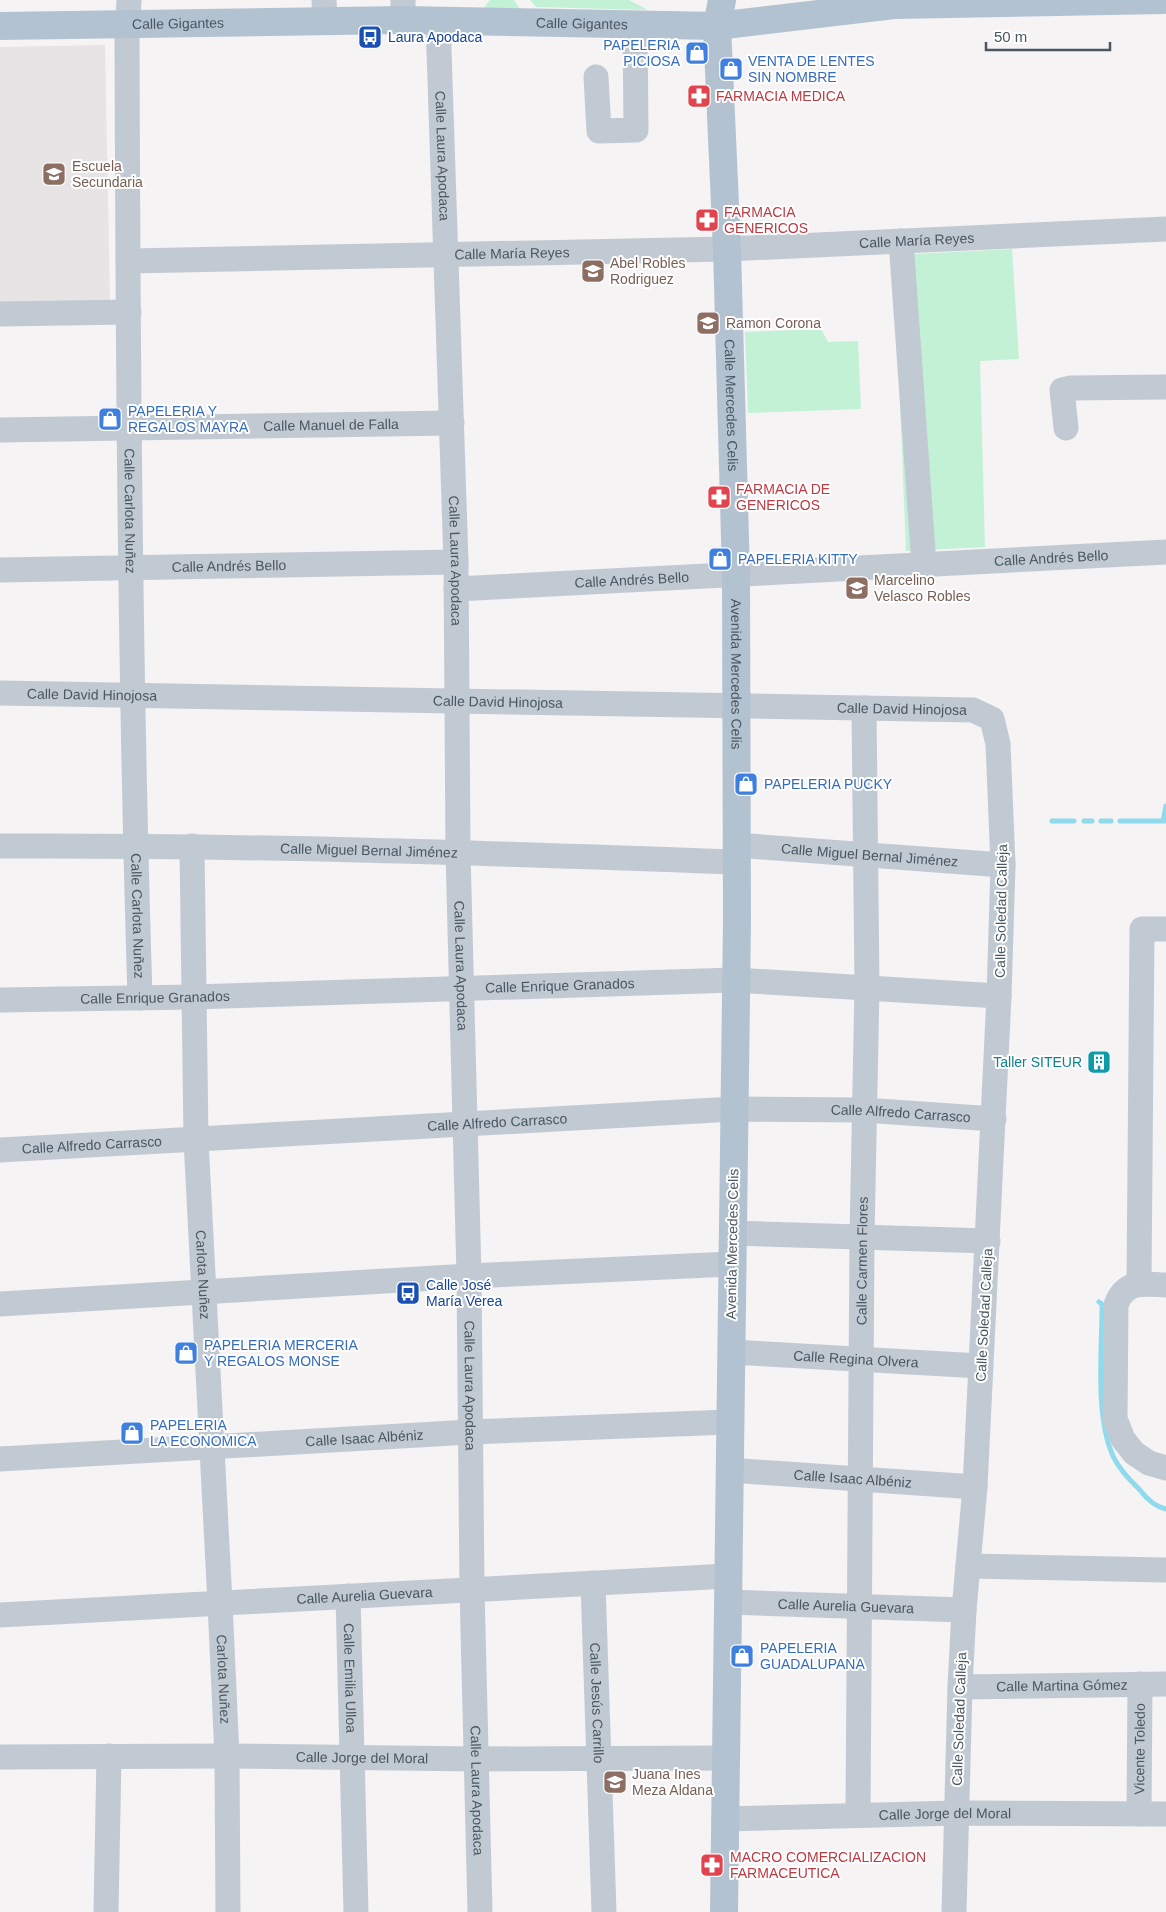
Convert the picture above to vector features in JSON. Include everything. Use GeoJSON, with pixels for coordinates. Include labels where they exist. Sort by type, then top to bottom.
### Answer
{"type":"FeatureCollection","features":[{"type":"Feature","properties":{"kind":"main road"},"geometry":{"type":"LineString","coordinates":[[449,21],[475,9],[483,0]]}},
{"type":"Feature","properties":{"kind":"main road"},"geometry":{"type":"LineString","coordinates":[[834,0],[894,4]]}},
{"type":"Feature","properties":{"kind":"main road","name":"Calle Gigantes"},"geometry":{"type":"LineString","coordinates":[[0,26],[129,12],[324,10],[403,10],[449,21],[526,11],[634,24],[720,13],[894,4],[1164,0]]}},
{"type":"Feature","properties":{"kind":"main road","name":"Calle Mercedes Celis"},"geometry":{"type":"LineString","coordinates":[[720,13],[736,575]]}},
{"type":"Feature","properties":{"kind":"main road","name":"Avenida Mercedes Celis"},"geometry":{"type":"LineString","coordinates":[[724,1912],[733,1233],[736,575]]}},
{"type":"Feature","properties":{"kind":"street","name":"Calle Carlota Nuñez"},"geometry":{"type":"LineString","coordinates":[[129,12],[127,36],[128,260],[135,846],[140,998]]}},
{"type":"Feature","properties":{"kind":"street","name":"Calle Laura Apodaca"},"geometry":{"type":"LineString","coordinates":[[449,21],[447,255],[456,562],[458,852],[469,1276],[472,1589],[480,1912]]}},
{"type":"Feature","properties":{"kind":"street"},"geometry":{"type":"LineString","coordinates":[[596,77],[599,131],[636,130],[634,24]]}},
{"type":"Feature","properties":{"kind":"street","name":"Calle María Reyes"},"geometry":{"type":"LineString","coordinates":[[128,260],[727,249],[1166,229]]}},
{"type":"Feature","properties":{"kind":"street"},"geometry":{"type":"LineString","coordinates":[[901,241],[924,565]]}},
{"type":"Feature","properties":{"kind":"street"},"geometry":{"type":"LineString","coordinates":[[0,314],[129,312]]}},
{"type":"Feature","properties":{"kind":"street"},"geometry":{"type":"LineString","coordinates":[[1066,428],[1062,390],[1071,388],[1166,387]]}},
{"type":"Feature","properties":{"kind":"street","name":"Calle Manuel de Falla"},"geometry":{"type":"LineString","coordinates":[[0,430],[452,424]]}},
{"type":"Feature","properties":{"kind":"street","name":"Calle Andrés Bello"},"geometry":{"type":"LineString","coordinates":[[456,589],[1166,552]]}},
{"type":"Feature","properties":{"kind":"street","name":"Calle Andrés Bello"},"geometry":{"type":"LineString","coordinates":[[0,570],[456,562]]}},
{"type":"Feature","properties":{"kind":"street","name":"Calle David Hinojosa"},"geometry":{"type":"LineString","coordinates":[[0,693],[973,710],[992,718]]}},
{"type":"Feature","properties":{"kind":"street","name":"Calle Carmen Flores"},"geometry":{"type":"LineString","coordinates":[[858,1816],[862,1237],[867,987],[864,708]]}},
{"type":"Feature","properties":{"kind":"street","name":"Calle Soledad Calleja"},"geometry":{"type":"LineString","coordinates":[[954,1912],[960,1687],[964,1610],[975,1487],[1000,996],[1003,865],[998,744],[992,718]]}},
{"type":"Feature","properties":{"kind":"street","name":"Calle Miguel Bernal Jiménez"},"geometry":{"type":"LineString","coordinates":[[0,846],[192,846],[458,852],[866,854],[1003,865]]}},
{"type":"Feature","properties":{"kind":"street","name":"Carlota Nuñez"},"geometry":{"type":"LineString","coordinates":[[192,846],[196,1140],[227,1756],[228,1912]]}},
{"type":"Feature","properties":{"kind":"street"},"geometry":{"type":"LineString","coordinates":[[1139,1284],[1142,929],[1166,929]]}},
{"type":"Feature","properties":{"kind":"street","name":"Calle Enrique Granados"},"geometry":{"type":"LineString","coordinates":[[0,1000],[193,997],[735,980],[1000,996]]}},
{"type":"Feature","properties":{"kind":"street","name":"Calle Alfredo Carrasco"},"geometry":{"type":"LineString","coordinates":[[0,1150],[734,1109],[864,1110],[994,1119]]}},
{"type":"Feature","properties":{"kind":"street"},"geometry":{"type":"LineString","coordinates":[[733,1233],[988,1241]]}},
{"type":"Feature","properties":{"kind":"street"},"geometry":{"type":"LineString","coordinates":[[0,1304],[469,1276],[732,1264]]}},
{"type":"Feature","properties":{"kind":"street"},"geometry":{"type":"LineString","coordinates":[[1166,1285],[1139,1284],[1128,1287],[1120,1295],[1116,1305],[1115,1419],[1122,1439],[1134,1453],[1149,1463],[1166,1468]]}},
{"type":"Feature","properties":{"kind":"street","name":"Calle Regina Olvera"},"geometry":{"type":"LineString","coordinates":[[731,1352],[981,1366]]}},
{"type":"Feature","properties":{"kind":"street","name":"Calle Isaac Albéniz"},"geometry":{"type":"LineString","coordinates":[[0,1459],[470,1432],[729,1422]]}},
{"type":"Feature","properties":{"kind":"street","name":"Calle Isaac Albéniz"},"geometry":{"type":"LineString","coordinates":[[729,1470],[975,1487]]}},
{"type":"Feature","properties":{"kind":"street"},"geometry":{"type":"LineString","coordinates":[[968,1566],[1166,1570]]}},
{"type":"Feature","properties":{"kind":"street","name":"Calle Aurelia Guevara"},"geometry":{"type":"LineString","coordinates":[[0,1615],[593,1583],[728,1589],[859,1607],[964,1610]]}},
{"type":"Feature","properties":{"kind":"street","name":"Calle Jesús Carrillo"},"geometry":{"type":"LineString","coordinates":[[593,1583],[604,1912]]}},
{"type":"Feature","properties":{"kind":"street","name":"Calle Emilia Ulloa"},"geometry":{"type":"LineString","coordinates":[[348,1596],[356,1912]]}},
{"type":"Feature","properties":{"kind":"street","name":"Vicente Toledo"},"geometry":{"type":"LineString","coordinates":[[1139,1814],[1140,1684]]}},
{"type":"Feature","properties":{"kind":"street","name":"Calle Martina Gómez"},"geometry":{"type":"LineString","coordinates":[[960,1687],[1166,1684]]}},
{"type":"Feature","properties":{"kind":"street"},"geometry":{"type":"LineString","coordinates":[[106,1912],[110,1756]]}},
{"type":"Feature","properties":{"kind":"street","name":"Calle Jorge del Moral"},"geometry":{"type":"LineString","coordinates":[[0,1757],[227,1756],[477,1760],[726,1758]]}},
{"type":"Feature","properties":{"kind":"street","name":"Calle Jorge del Moral"},"geometry":{"type":"LineString","coordinates":[[725,1819],[956,1813],[1166,1814]]}},
{"type":"Feature","properties":{"kind":"shaded area","name":"Escuela Secundaria"},"geometry":{"type":"Polygon","coordinates":[[[105,45],[110,301],[0,303],[0,47],[105,45]]]}},
{"type":"Feature","properties":{"kind":"green space"},"geometry":{"type":"Polygon","coordinates":[[[490,0],[514,0],[520,9],[483,9],[490,0]]]}},
{"type":"Feature","properties":{"kind":"green space"},"geometry":{"type":"Polygon","coordinates":[[[530,0],[629,0],[648,10],[536,7],[530,0]]]}},
{"type":"Feature","properties":{"kind":"green space"},"geometry":{"type":"Polygon","coordinates":[[[1012,249],[1019,359],[980,361],[985,547],[906,551],[894,255],[1012,249]]]}},
{"type":"Feature","properties":{"kind":"green space"},"geometry":{"type":"Polygon","coordinates":[[[821,329],[828,342],[858,341],[861,409],[748,413],[745,332],[821,329]]]}},
{"type":"Feature","properties":{"kind":"waterway"},"geometry":{"type":"LineString","coordinates":[[1163,821],[1166,806]]}},
{"type":"Feature","properties":{"kind":"waterway"},"geometry":{"type":"LineString","coordinates":[[1052,821],[1074,821]]}},
{"type":"Feature","properties":{"kind":"waterway"},"geometry":{"type":"LineString","coordinates":[[1084,821],[1092,821]]}},
{"type":"Feature","properties":{"kind":"waterway"},"geometry":{"type":"LineString","coordinates":[[1101,821],[1111,821]]}},
{"type":"Feature","properties":{"kind":"waterway"},"geometry":{"type":"LineString","coordinates":[[1120,821],[1166,821]]}},
{"type":"Feature","properties":{"kind":"waterway"},"geometry":{"type":"LineString","coordinates":[[1099,1302],[1102,1304],[1101,1384],[1107,1440],[1113,1456],[1124,1474],[1151,1502],[1166,1509]]}},
{"type":"Feature","properties":{"kind":"place","name":"Laura Apodaca"},"geometry":{"type":"Point","coordinates":[370,37]}},
{"type":"Feature","properties":{"kind":"place","name":"PAPELERIA PICIOSA"},"geometry":{"type":"Point","coordinates":[697,53]}},
{"type":"Feature","properties":{"kind":"place","name":"VENTA DE LENTES SIN NOMBRE"},"geometry":{"type":"Point","coordinates":[731,69]}},
{"type":"Feature","properties":{"kind":"place","name":"FARMACIA MEDICA"},"geometry":{"type":"Point","coordinates":[699,96]}},
{"type":"Feature","properties":{"kind":"place","name":"Escuela Secundaria"},"geometry":{"type":"Point","coordinates":[54,174]}},
{"type":"Feature","properties":{"kind":"place","name":"FARMACIA GENERICOS"},"geometry":{"type":"Point","coordinates":[707,220]}},
{"type":"Feature","properties":{"kind":"place","name":"Abel Robles Rodriguez"},"geometry":{"type":"Point","coordinates":[593,271]}},
{"type":"Feature","properties":{"kind":"place","name":"Ramon Corona"},"geometry":{"type":"Point","coordinates":[708,323]}},
{"type":"Feature","properties":{"kind":"place","name":"PAPELERIA Y REGALOS MAYRA"},"geometry":{"type":"Point","coordinates":[110,419]}},
{"type":"Feature","properties":{"kind":"place","name":"FARMACIA DE GENERICOS"},"geometry":{"type":"Point","coordinates":[719,497]}},
{"type":"Feature","properties":{"kind":"place","name":"PAPELERIA KITTY"},"geometry":{"type":"Point","coordinates":[720,559]}},
{"type":"Feature","properties":{"kind":"place","name":"Marcelino Velasco Robles"},"geometry":{"type":"Point","coordinates":[857,588]}},
{"type":"Feature","properties":{"kind":"place","name":"PAPELERIA PUCKY"},"geometry":{"type":"Point","coordinates":[746,784]}},
{"type":"Feature","properties":{"kind":"place","name":"Taller SITEUR"},"geometry":{"type":"Point","coordinates":[1099,1062]}},
{"type":"Feature","properties":{"kind":"place","name":"Calle José María Verea"},"geometry":{"type":"Point","coordinates":[408,1293]}},
{"type":"Feature","properties":{"kind":"place","name":"PAPELERIA MERCERIA Y REGALOS MONSE"},"geometry":{"type":"Point","coordinates":[186,1353]}},
{"type":"Feature","properties":{"kind":"place","name":"PAPELERIA LA ECONOMICA"},"geometry":{"type":"Point","coordinates":[132,1433]}},
{"type":"Feature","properties":{"kind":"place","name":"PAPELERIA GUADALUPANA"},"geometry":{"type":"Point","coordinates":[742,1656]}},
{"type":"Feature","properties":{"kind":"place","name":"Juana Ines Meza Aldana"},"geometry":{"type":"Point","coordinates":[615,1782]}},
{"type":"Feature","properties":{"kind":"place","name":"MACRO COMERCIALIZACION FARMACEUTICA"},"geometry":{"type":"Point","coordinates":[712,1865]}}]}
